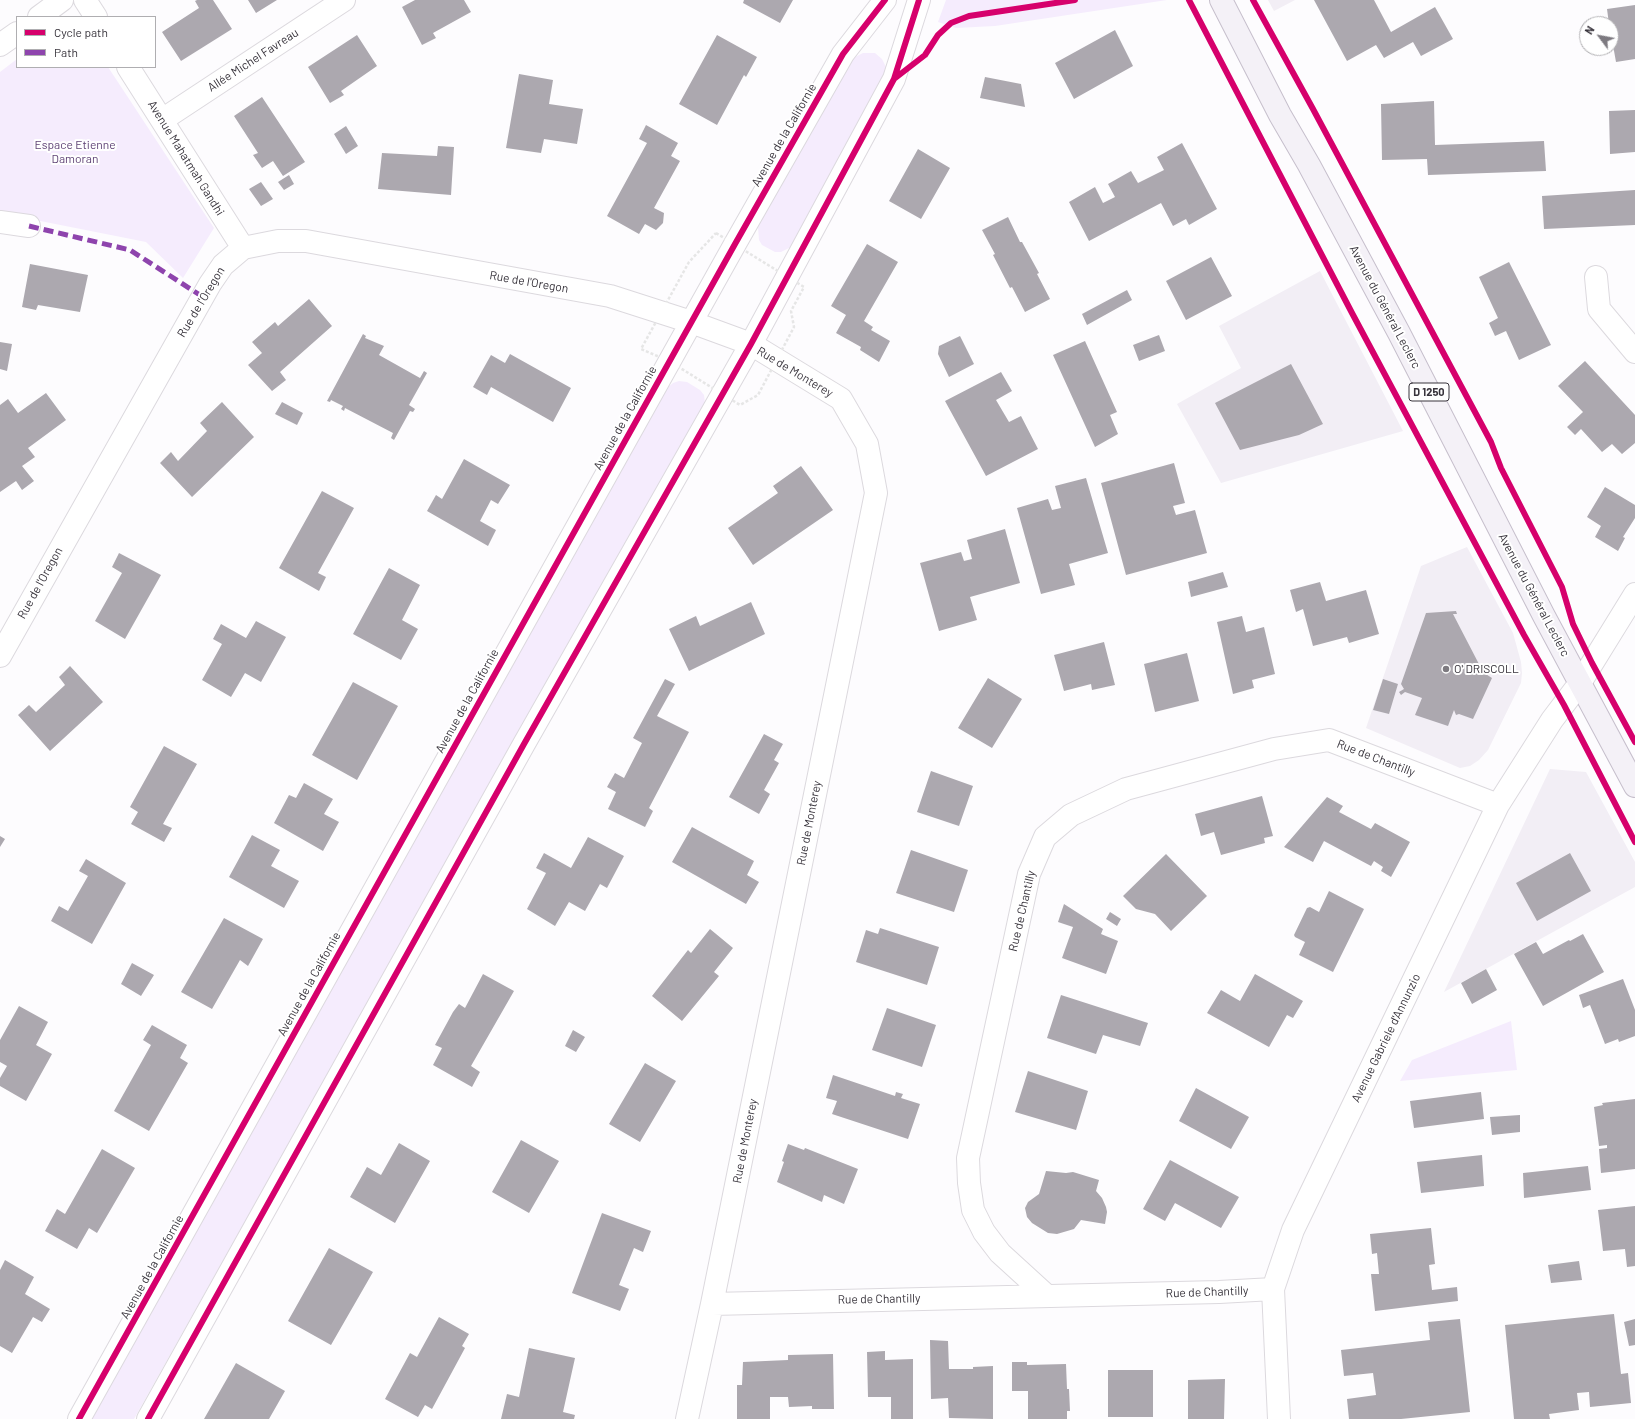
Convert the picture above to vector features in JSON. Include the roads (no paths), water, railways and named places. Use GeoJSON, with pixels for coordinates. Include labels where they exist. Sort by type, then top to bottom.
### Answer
{"type":"FeatureCollection","features":[{"type":"Feature","properties":{"kind":"main road","name":"Avenue du Général Leclerc"},"geometry":{"type":"LineString","coordinates":[[1221,0],[1280,115],[1309,165],[1399,333],[1544,616],[1635,786]]}},
{"type":"Feature","properties":{"kind":"street"},"geometry":{"type":"LineString","coordinates":[[40,16],[62,0]]}},
{"type":"Feature","properties":{"kind":"street"},"geometry":{"type":"LineString","coordinates":[[86,0],[95,16]]}},
{"type":"Feature","properties":{"kind":"street","name":"Allée Michel Favreau"},"geometry":{"type":"LineString","coordinates":[[162,120],[344,0]]}},
{"type":"Feature","properties":{"kind":"street","name":"Avenue de la Californie"},"geometry":{"type":"LineString","coordinates":[[79,1419],[691,322],[843,54],[885,0]]}},
{"type":"Feature","properties":{"kind":"street"},"geometry":{"type":"LineString","coordinates":[[148,1419],[512,765],[750,344],[894,79],[915,2]]}},
{"type":"Feature","properties":{"kind":"street"},"geometry":{"type":"LineString","coordinates":[[0,45],[16,34]]}},
{"type":"Feature","properties":{"kind":"street","name":"Avenue Mahatmah Gandhi"},"geometry":{"type":"LineString","coordinates":[[129,68],[243,248]]}},
{"type":"Feature","properties":{"kind":"street"},"geometry":{"type":"LineString","coordinates":[[0,222],[29,226]]}},
{"type":"Feature","properties":{"kind":"street","name":"Rue de l'Oregon"},"geometry":{"type":"LineString","coordinates":[[0,656],[210,284],[223,265],[243,248],[278,241],[306,241],[610,296],[691,322]]}},
{"type":"Feature","properties":{"kind":"street"},"geometry":{"type":"LineString","coordinates":[[1596,277],[1599,310],[1635,352]]}},
{"type":"Feature","properties":{"kind":"street","name":"Rue de Monterey"},"geometry":{"type":"LineString","coordinates":[[687,1419],[712,1304],[876,493],[867,444],[842,400],[750,344],[691,322]]}},
{"type":"Feature","properties":{"kind":"street","name":"Avenue Gabriele d'Annunzio"},"geometry":{"type":"LineString","coordinates":[[1279,1419],[1273,1289],[1293,1230],[1498,805],[1552,720],[1580,683],[1635,594]]}},
{"type":"Feature","properties":{"kind":"street","name":"Rue de Chantilly"},"geometry":{"type":"LineString","coordinates":[[1046,1295],[1000,1252],[984,1232],[973,1210],[969,1183],[968,1158],[1029,874],[1045,837],[1071,815],[1126,789],[1274,749],[1329,740],[1498,805]]}},
{"type":"Feature","properties":{"kind":"street","name":"Rue de Chantilly"},"geometry":{"type":"LineString","coordinates":[[712,1304],[1219,1292],[1273,1289]]}},
{"type":"Feature","properties":{"kind":"place","name":"O' DRISCOLL"},"geometry":{"type":"Point","coordinates":[1446,669]}},
{"type":"Feature","properties":{"kind":"park label","name":"Espace Etienne Damoran"},"geometry":{"type":"Point","coordinates":[75,152]}}]}
